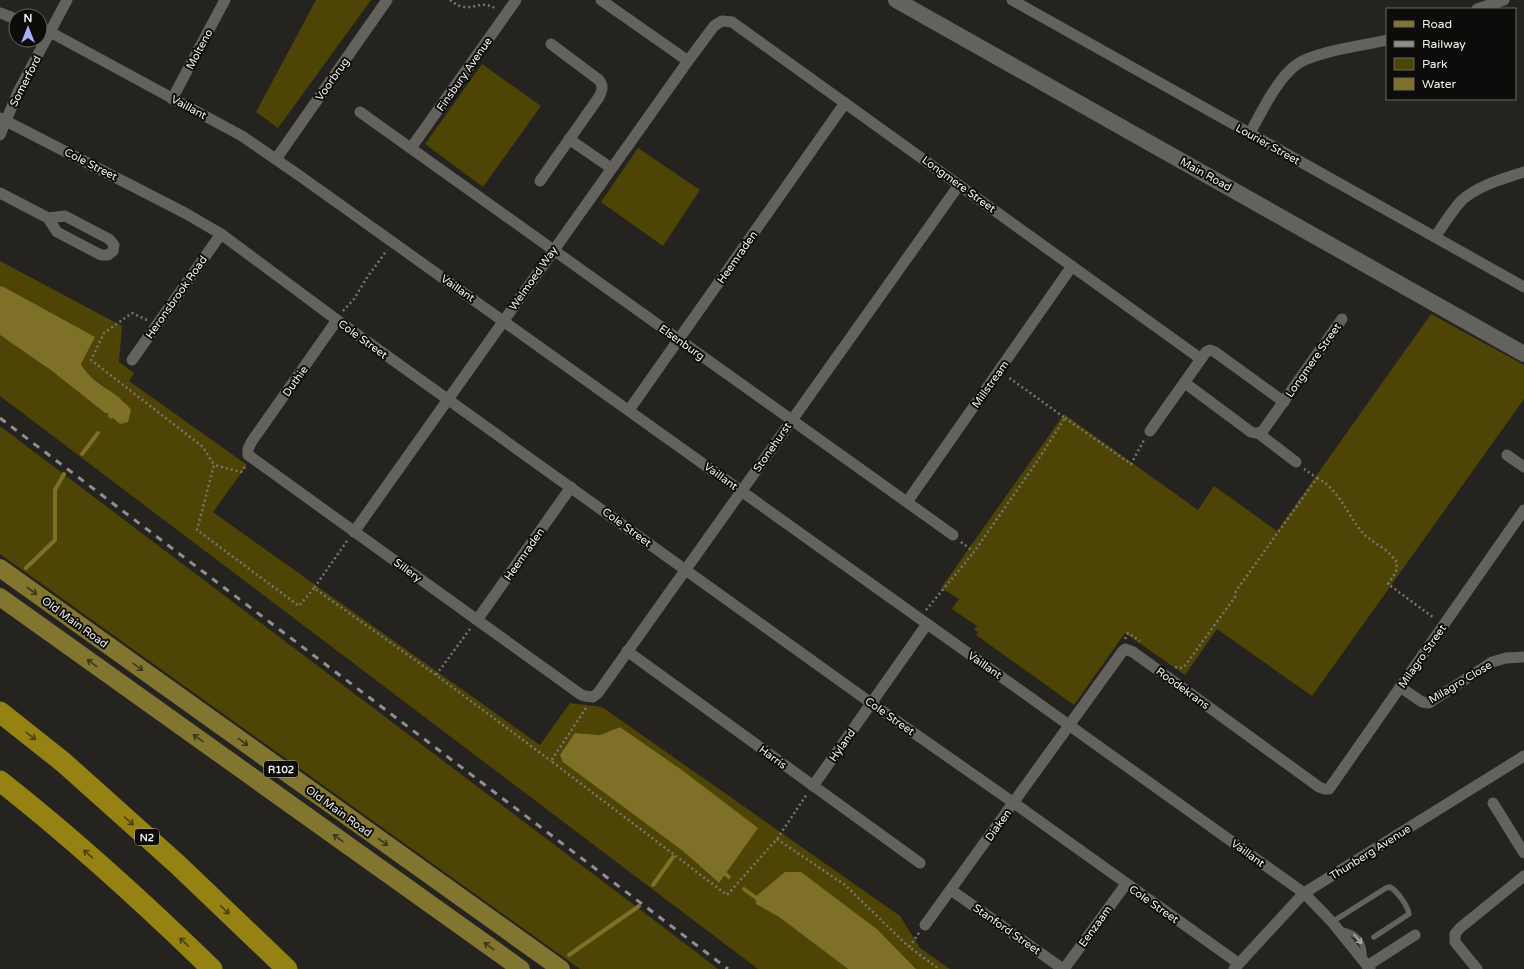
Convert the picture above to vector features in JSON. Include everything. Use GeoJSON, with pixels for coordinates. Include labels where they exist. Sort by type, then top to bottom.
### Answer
{"type":"FeatureCollection","features":[{"type":"Feature","properties":{"kind":"highway","name":"N2"},"geometry":{"type":"LineString","coordinates":[[0,712],[62,762],[177,864],[287,969]]}},
{"type":"Feature","properties":{"kind":"highway"},"geometry":{"type":"LineString","coordinates":[[0,781],[34,807],[144,904],[212,969]]}},
{"type":"Feature","properties":{"kind":"main road","name":"Main Road"},"geometry":{"type":"LineString","coordinates":[[896,0],[1521,351]]}},
{"type":"Feature","properties":{"kind":"main road","name":"Old Main Road"},"geometry":{"type":"LineString","coordinates":[[0,568],[561,969]]}},
{"type":"Feature","properties":{"kind":"main road","name":"Old Main Road"},"geometry":{"type":"LineString","coordinates":[[0,598],[521,969]]}},
{"type":"Feature","properties":{"kind":"street","name":"Somerford"},"geometry":{"type":"LineString","coordinates":[[48,26],[67,0]]}},
{"type":"Feature","properties":{"kind":"street","name":"Molteno"},"geometry":{"type":"LineString","coordinates":[[172,99],[225,0]]}},
{"type":"Feature","properties":{"kind":"street","name":"Voorbrug"},"geometry":{"type":"LineString","coordinates":[[276,159],[387,0]]}},
{"type":"Feature","properties":{"kind":"street","name":"Finsbury Avenue"},"geometry":{"type":"LineString","coordinates":[[411,148],[516,0]]}},
{"type":"Feature","properties":{"kind":"street"},"geometry":{"type":"LineString","coordinates":[[600,0],[688,61]]}},
{"type":"Feature","properties":{"kind":"street","name":"Lourier Street"},"geometry":{"type":"LineString","coordinates":[[1012,0],[1026,3],[1250,133],[1524,287]]}},
{"type":"Feature","properties":{"kind":"street"},"geometry":{"type":"LineString","coordinates":[[1480,8],[1504,0]]}},
{"type":"Feature","properties":{"kind":"street","name":"Longmere Street"},"geometry":{"type":"LineString","coordinates":[[714,26],[722,21],[732,22],[1202,359],[1208,351],[1212,350],[1284,402]]}},
{"type":"Feature","properties":{"kind":"street","name":"Welmoed Way"},"geometry":{"type":"LineString","coordinates":[[354,532],[611,168],[714,26]]}},
{"type":"Feature","properties":{"kind":"street","name":"Vaillant"},"geometry":{"type":"LineString","coordinates":[[48,32],[242,136],[504,320],[1304,893],[1335,925],[1367,966]]}},
{"type":"Feature","properties":{"kind":"street"},"geometry":{"type":"LineString","coordinates":[[1250,133],[1279,83],[1296,65],[1319,55],[1386,40]]}},
{"type":"Feature","properties":{"kind":"street"},"geometry":{"type":"LineString","coordinates":[[540,181],[599,97],[602,86],[595,76],[551,44]]}},
{"type":"Feature","properties":{"kind":"street","name":"Somerford"},"geometry":{"type":"LineString","coordinates":[[0,135],[3,119],[18,92],[37,48]]}},
{"type":"Feature","properties":{"kind":"street","name":"Heemraden"},"geometry":{"type":"LineString","coordinates":[[629,410],[845,103]]}},
{"type":"Feature","properties":{"kind":"street","name":"Elsenburg"},"geometry":{"type":"LineString","coordinates":[[360,112],[678,340],[908,502],[953,536]]}},
{"type":"Feature","properties":{"kind":"street","name":"Cole Street"},"geometry":{"type":"LineString","coordinates":[[3,119],[185,213],[221,234],[337,320],[871,704],[1014,803],[1236,966]]}},
{"type":"Feature","properties":{"kind":"street"},"geometry":{"type":"LineString","coordinates":[[570,138],[611,168]]}},
{"type":"Feature","properties":{"kind":"street"},"geometry":{"type":"LineString","coordinates":[[1434,237],[1462,200],[1474,191],[1524,172]]}},
{"type":"Feature","properties":{"kind":"street","name":"Stonehurst"},"geometry":{"type":"LineString","coordinates":[[593,697],[598,693],[959,185]]}},
{"type":"Feature","properties":{"kind":"street"},"geometry":{"type":"LineString","coordinates":[[0,193],[48,218],[57,232],[105,256],[113,251],[114,244],[110,239],[65,216],[48,218]]}},
{"type":"Feature","properties":{"kind":"street","name":"Heronsbrook Road"},"geometry":{"type":"LineString","coordinates":[[132,360],[221,234]]}},
{"type":"Feature","properties":{"kind":"street","name":"Millstream"},"geometry":{"type":"LineString","coordinates":[[908,502],[1072,266]]}},
{"type":"Feature","properties":{"kind":"street","name":"Longmere Street"},"geometry":{"type":"LineString","coordinates":[[1258,434],[1264,430],[1342,319]]}},
{"type":"Feature","properties":{"kind":"street","name":"Duthie"},"geometry":{"type":"LineString","coordinates":[[252,458],[247,452],[252,441],[337,320]]}},
{"type":"Feature","properties":{"kind":"street"},"geometry":{"type":"LineString","coordinates":[[1150,431],[1202,359]]}},
{"type":"Feature","properties":{"kind":"street"},"geometry":{"type":"LineString","coordinates":[[1185,383],[1296,462]]}},
{"type":"Feature","properties":{"kind":"street"},"geometry":{"type":"LineString","coordinates":[[1507,455],[1524,467]]}},
{"type":"Feature","properties":{"kind":"street","name":"Sillery"},"geometry":{"type":"LineString","coordinates":[[252,458],[580,694],[593,697]]}},
{"type":"Feature","properties":{"kind":"street","name":"Heemraden"},"geometry":{"type":"LineString","coordinates":[[477,620],[571,487]]}},
{"type":"Feature","properties":{"kind":"street","name":"Milagro Street"},"geometry":{"type":"LineString","coordinates":[[1315,784],[1324,789],[1329,789],[1331,787],[1524,510]]}},
{"type":"Feature","properties":{"kind":"street","name":"Hyland"},"geometry":{"type":"LineString","coordinates":[[813,786],[871,704],[924,621]]}},
{"type":"Feature","properties":{"kind":"street"},"geometry":{"type":"LineString","coordinates":[[1070,725],[1125,649]]}},
{"type":"Feature","properties":{"kind":"street","name":"Roodekrans"},"geometry":{"type":"LineString","coordinates":[[1125,649],[1133,652],[1315,784]]}},
{"type":"Feature","properties":{"kind":"street","name":"Harris"},"geometry":{"type":"LineString","coordinates":[[627,651],[920,863]]}},
{"type":"Feature","properties":{"kind":"street","name":"Milagro Close"},"geometry":{"type":"LineString","coordinates":[[1400,687],[1422,702],[1429,703],[1492,662],[1506,658],[1524,657]]}},
{"type":"Feature","properties":{"kind":"street","name":"Diaken"},"geometry":{"type":"LineString","coordinates":[[925,925],[1070,725]]}},
{"type":"Feature","properties":{"kind":"street","name":"Thunberg Avenue"},"geometry":{"type":"LineString","coordinates":[[1236,966],[1304,893],[1524,756]]}},
{"type":"Feature","properties":{"kind":"street"},"geometry":{"type":"LineString","coordinates":[[1493,803],[1524,853]]}},
{"type":"Feature","properties":{"kind":"street"},"geometry":{"type":"LineString","coordinates":[[1477,969],[1455,942],[1455,934],[1460,928],[1524,876]]}},
{"type":"Feature","properties":{"kind":"street","name":"Eenzaam"},"geometry":{"type":"LineString","coordinates":[[1064,969],[1126,884]]}},
{"type":"Feature","properties":{"kind":"street","name":"Stanford Street"},"geometry":{"type":"LineString","coordinates":[[951,890],[1064,969]]}},
{"type":"Feature","properties":{"kind":"street"},"geometry":{"type":"LineString","coordinates":[[1367,966],[1415,935]]}},
{"type":"Feature","properties":{"kind":"lane"},"geometry":{"type":"LineString","coordinates":[[1335,925],[1386,888],[1390,888],[1395,891],[1408,910],[1409,914],[1374,937]]}},
{"type":"Feature","properties":{"kind":"path"},"geometry":{"type":"LineString","coordinates":[[450,0],[464,7],[478,3],[487,3],[506,15]]}},
{"type":"Feature","properties":{"kind":"path"},"geometry":{"type":"LineString","coordinates":[[337,320],[354,299],[366,279],[393,242]]}},
{"type":"Feature","properties":{"kind":"path"},"geometry":{"type":"LineString","coordinates":[[156,325],[132,313],[104,333],[91,360],[203,447],[214,465],[241,472],[252,458]]}},
{"type":"Feature","properties":{"kind":"path"},"geometry":{"type":"LineString","coordinates":[[999,371],[1131,464],[1150,431]]}},
{"type":"Feature","properties":{"kind":"path"},"geometry":{"type":"LineString","coordinates":[[924,621],[942,590],[954,578],[974,552],[1036,463],[1065,418]]}},
{"type":"Feature","properties":{"kind":"path"},"geometry":{"type":"LineString","coordinates":[[1296,462],[1326,483],[1341,499],[1368,539],[1385,549],[1397,562],[1396,572],[1388,584],[1444,625]]}},
{"type":"Feature","properties":{"kind":"path"},"geometry":{"type":"LineString","coordinates":[[214,465],[197,530],[299,606],[314,588],[354,532]]}},
{"type":"Feature","properties":{"kind":"path"},"geometry":{"type":"LineString","coordinates":[[1174,666],[1180,668],[1184,667],[1235,597],[1236,591],[1317,478]]}},
{"type":"Feature","properties":{"kind":"path"},"geometry":{"type":"LineString","coordinates":[[953,536],[974,552]]}},
{"type":"Feature","properties":{"kind":"path"},"geometry":{"type":"LineString","coordinates":[[314,588],[436,675],[727,895],[777,839],[813,786]]}},
{"type":"Feature","properties":{"kind":"path"},"geometry":{"type":"LineString","coordinates":[[436,675],[477,620]]}},
{"type":"Feature","properties":{"kind":"path"},"geometry":{"type":"LineString","coordinates":[[1125,649],[1125,637],[1128,633],[1145,646]]}},
{"type":"Feature","properties":{"kind":"path"},"geometry":{"type":"LineString","coordinates":[[551,761],[593,697]]}},
{"type":"Feature","properties":{"kind":"path"},"geometry":{"type":"LineString","coordinates":[[777,839],[845,885],[908,947],[939,969]]}},
{"type":"Feature","properties":{"kind":"path"},"geometry":{"type":"LineString","coordinates":[[908,947],[925,925]]}},
{"type":"Feature","properties":{"kind":"green space"},"geometry":{"type":"Polygon","coordinates":[[[316,0],[371,0],[278,128],[256,112],[316,0]]]}},
{"type":"Feature","properties":{"kind":"green space"},"geometry":{"type":"Polygon","coordinates":[[[482,64],[541,106],[483,187],[425,144],[482,64]]]}},
{"type":"Feature","properties":{"kind":"green space"},"geometry":{"type":"Polygon","coordinates":[[[638,148],[700,190],[663,246],[601,202],[638,148]]]}},
{"type":"Feature","properties":{"kind":"green space"},"geometry":{"type":"Polygon","coordinates":[[[0,261],[122,326],[119,362],[134,373],[129,381],[247,465],[213,512],[540,745],[570,703],[602,707],[900,916],[920,948],[950,969],[916,969],[878,930],[761,893],[755,897],[756,904],[779,917],[848,969],[758,969],[0,396],[0,335],[52,371],[105,413],[108,413],[108,417],[111,419],[125,402],[85,372],[81,364],[94,337],[0,286],[0,261]],[[620,727],[600,735],[575,733],[683,851],[719,883],[757,828],[682,770],[620,727]]]}},
{"type":"Feature","properties":{"kind":"green space"},"geometry":{"type":"Polygon","coordinates":[[[1431,314],[1524,365],[1524,399],[1312,696],[1217,629],[1185,675],[1125,633],[1074,705],[976,635],[978,632],[974,629],[977,626],[952,609],[959,599],[941,588],[1064,414],[1198,510],[1214,486],[1277,531],[1431,314]]]}},
{"type":"Feature","properties":{"kind":"green space"},"geometry":{"type":"Polygon","coordinates":[[[0,426],[718,969],[580,969],[0,554],[0,426]]]}},
{"type":"Feature","properties":{"kind":"water"},"geometry":{"type":"Polygon","coordinates":[[[0,286],[95,337],[81,364],[91,377],[126,403],[131,410],[128,422],[120,424],[113,418],[111,419],[108,417],[108,413],[105,413],[52,371],[0,335],[0,286]]]}},
{"type":"Feature","properties":{"kind":"water"},"geometry":{"type":"Polygon","coordinates":[[[620,727],[682,770],[758,828],[719,883],[683,851],[563,762],[560,755],[575,733],[600,735],[620,727]]]}},
{"type":"Feature","properties":{"kind":"water"},"geometry":{"type":"Polygon","coordinates":[[[785,872],[801,872],[878,930],[916,969],[848,969],[779,917],[756,904],[755,897],[785,872]]]}},
{"type":"Feature","properties":{"kind":"waterway"},"geometry":{"type":"LineString","coordinates":[[82,454],[98,433]]}},
{"type":"Feature","properties":{"kind":"waterway"},"geometry":{"type":"LineString","coordinates":[[26,568],[55,540],[55,490],[64,474]]}},
{"type":"Feature","properties":{"kind":"waterway"},"geometry":{"type":"LineString","coordinates":[[653,885],[673,857]]}},
{"type":"Feature","properties":{"kind":"waterway"},"geometry":{"type":"LineString","coordinates":[[722,871],[729,877]]}},
{"type":"Feature","properties":{"kind":"waterway"},"geometry":{"type":"LineString","coordinates":[[744,889],[755,897]]}},
{"type":"Feature","properties":{"kind":"waterway"},"geometry":{"type":"LineString","coordinates":[[569,955],[639,906]]}},
{"type":"Feature","properties":{"kind":"railway"},"geometry":{"type":"LineString","coordinates":[[0,418],[728,969]]}}]}
